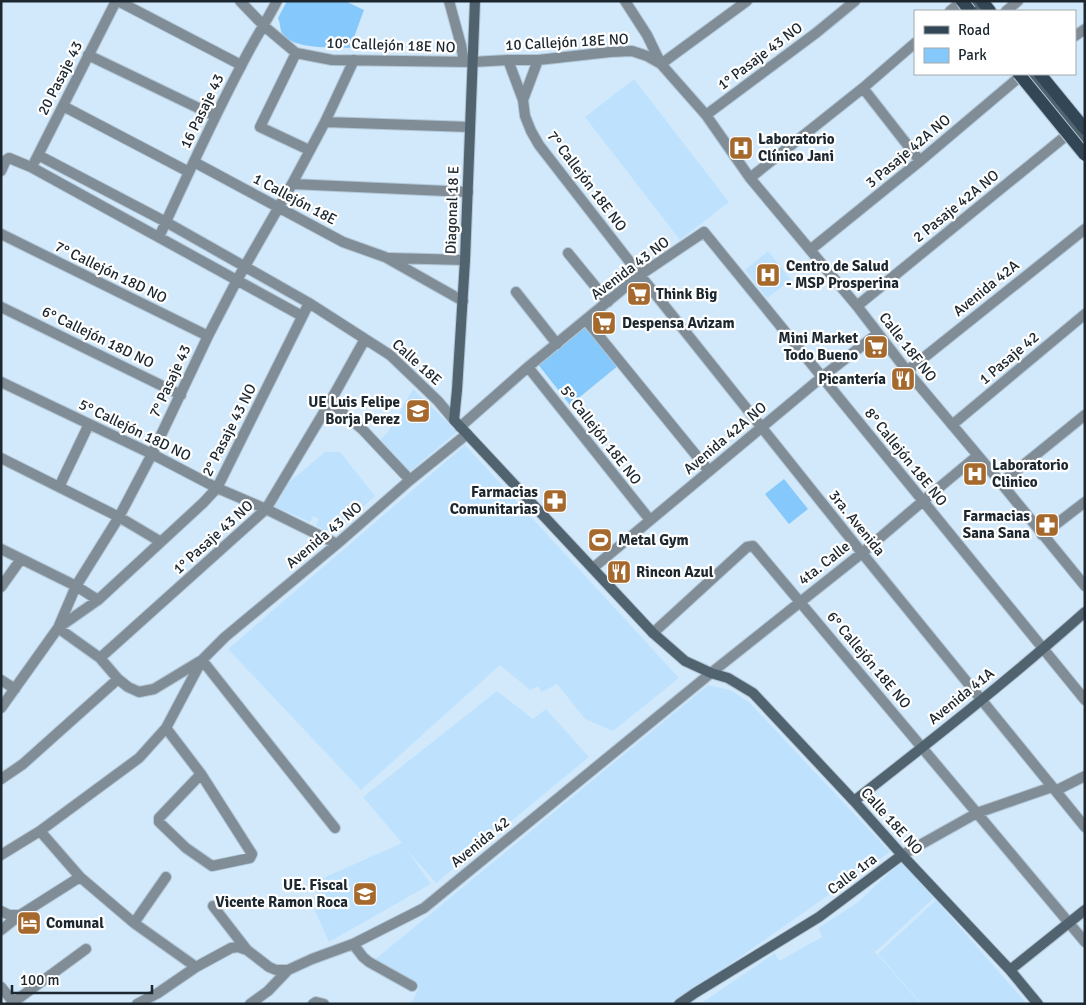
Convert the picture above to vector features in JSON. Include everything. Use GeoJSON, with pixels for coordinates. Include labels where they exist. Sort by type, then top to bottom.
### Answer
{"type":"FeatureCollection","features":[{"type":"Feature","properties":{"kind":"main road"},"geometry":{"type":"LineString","coordinates":[[1020,75],[1085,155]]}},
{"type":"Feature","properties":{"kind":"main road"},"geometry":{"type":"LineString","coordinates":[[1041,75],[1080,129]]}},
{"type":"Feature","properties":{"kind":"street","name":"20 Pasaje 43"},"geometry":{"type":"LineString","coordinates":[[31,167],[117,1]]}},
{"type":"Feature","properties":{"kind":"street"},"geometry":{"type":"LineString","coordinates":[[117,1],[241,65]]}},
{"type":"Feature","properties":{"kind":"street","name":"10° Callejón 18E NO"},"geometry":{"type":"LineString","coordinates":[[240,1],[264,26],[296,53],[332,60],[468,62]]}},
{"type":"Feature","properties":{"kind":"street","name":"16 Pasaje 43"},"geometry":{"type":"LineString","coordinates":[[159,237],[215,116],[277,1]]}},
{"type":"Feature","properties":{"kind":"street"},"geometry":{"type":"LineString","coordinates":[[448,1],[468,62]]}},
{"type":"Feature","properties":{"kind":"street","name":"Diagonal 18 E"},"geometry":{"type":"LineString","coordinates":[[460,427],[458,390],[470,127],[468,62],[475,1]]}},
{"type":"Feature","properties":{"kind":"street","name":"Calle 18F NO"},"geometry":{"type":"LineString","coordinates":[[625,1],[647,35],[661,64],[706,115],[750,178],[1085,586]]}},
{"type":"Feature","properties":{"kind":"street"},"geometry":{"type":"LineString","coordinates":[[661,64],[746,1]]}},
{"type":"Feature","properties":{"kind":"street","name":"1° Pasaje 43 NO"},"geometry":{"type":"LineString","coordinates":[[706,115],[816,33],[855,1]]}},
{"type":"Feature","properties":{"kind":"street"},"geometry":{"type":"LineString","coordinates":[[951,10],[962,1]]}},
{"type":"Feature","properties":{"kind":"street"},"geometry":{"type":"LineString","coordinates":[[1007,10],[1018,1]]}},
{"type":"Feature","properties":{"kind":"street"},"geometry":{"type":"LineString","coordinates":[[750,178],[863,88],[914,44]]}},
{"type":"Feature","properties":{"kind":"street","name":"10 Callejón 18E NO"},"geometry":{"type":"LineString","coordinates":[[468,62],[538,60],[632,51],[647,56],[661,64]]}},
{"type":"Feature","properties":{"kind":"street"},"geometry":{"type":"LineString","coordinates":[[296,53],[260,126],[309,150]]}},
{"type":"Feature","properties":{"kind":"street"},"geometry":{"type":"LineString","coordinates":[[88,55],[215,116]]}},
{"type":"Feature","properties":{"kind":"street","name":"7° Pasaje 43"},"geometry":{"type":"LineString","coordinates":[[1,708],[58,628],[76,586],[119,517],[152,454],[208,336],[325,122],[354,60]]}},
{"type":"Feature","properties":{"kind":"street","name":"7° Callejón 18E NO"},"geometry":{"type":"LineString","coordinates":[[508,60],[523,100],[525,116],[530,131],[640,276]]}},
{"type":"Feature","properties":{"kind":"street"},"geometry":{"type":"LineString","coordinates":[[523,100],[538,60]]}},
{"type":"Feature","properties":{"kind":"street","name":"3 Pasaje 42A NO"},"geometry":{"type":"LineString","coordinates":[[810,250],[1022,75]]}},
{"type":"Feature","properties":{"kind":"street"},"geometry":{"type":"LineString","coordinates":[[1031,75],[1080,129],[1085,142]]}},
{"type":"Feature","properties":{"kind":"street"},"geometry":{"type":"LineString","coordinates":[[863,88],[920,161]]}},
{"type":"Feature","properties":{"kind":"street"},"geometry":{"type":"LineString","coordinates":[[63,106],[189,172]]}},
{"type":"Feature","properties":{"kind":"street"},"geometry":{"type":"LineString","coordinates":[[325,122],[470,127]]}},
{"type":"Feature","properties":{"kind":"street","name":"2 Pasaje 42A NO"},"geometry":{"type":"LineString","coordinates":[[857,306],[1080,129]]}},
{"type":"Feature","properties":{"kind":"street","name":"Calle 18E"},"geometry":{"type":"LineString","coordinates":[[38,155],[245,266],[309,303],[390,355],[438,402],[653,633],[685,660],[711,672]]}},
{"type":"Feature","properties":{"kind":"street"},"geometry":{"type":"LineString","coordinates":[[1,171],[6,160],[9,158],[31,167],[302,316]]}},
{"type":"Feature","properties":{"kind":"street","name":"1 Callejón 18E"},"geometry":{"type":"LineString","coordinates":[[194,162],[343,242],[385,257],[462,301]]}},
{"type":"Feature","properties":{"kind":"street"},"geometry":{"type":"LineString","coordinates":[[292,184],[468,192]]}},
{"type":"Feature","properties":{"kind":"street","name":"Avenida 42A"},"geometry":{"type":"LineString","coordinates":[[907,371],[1085,229]]}},
{"type":"Feature","properties":{"kind":"street","name":"Avenida 43 NO"},"geometry":{"type":"LineString","coordinates":[[58,628],[100,658],[118,679],[128,687],[139,692],[154,689],[202,660],[225,637],[337,544],[410,480],[460,427],[528,368],[640,276],[704,232]]}},
{"type":"Feature","properties":{"kind":"street","name":"8° Callejón 18E NO"},"geometry":{"type":"LineString","coordinates":[[704,232],[1085,700]]}},
{"type":"Feature","properties":{"kind":"street","name":"7° Callejón 18D NO"},"geometry":{"type":"LineString","coordinates":[[1,234],[208,336]]}},
{"type":"Feature","properties":{"kind":"street"},"geometry":{"type":"LineString","coordinates":[[568,253],[608,302]]}},
{"type":"Feature","properties":{"kind":"street","name":"1 Callejón 18E"},"geometry":{"type":"LineString","coordinates":[[385,257],[465,260]]}},
{"type":"Feature","properties":{"kind":"street","name":"3ra. Avenida"},"geometry":{"type":"LineString","coordinates":[[640,276],[862,553],[1056,788]]}},
{"type":"Feature","properties":{"kind":"street"},"geometry":{"type":"LineString","coordinates":[[516,292],[557,344]]}},
{"type":"Feature","properties":{"kind":"street","name":"2° Pasaje 43 NO"},"geometry":{"type":"LineString","coordinates":[[58,628],[98,600],[217,488],[309,303]]}},
{"type":"Feature","properties":{"kind":"street","name":"6° Callejón 18D NO"},"geometry":{"type":"LineString","coordinates":[[1,307],[181,395]]}},
{"type":"Feature","properties":{"kind":"street","name":"1 Pasaje 42"},"geometry":{"type":"LineString","coordinates":[[952,425],[1085,314]]}},
{"type":"Feature","properties":{"kind":"street"},"geometry":{"type":"LineString","coordinates":[[586,320],[709,471]]}},
{"type":"Feature","properties":{"kind":"street","name":"Avenida 42A NO"},"geometry":{"type":"LineString","coordinates":[[593,568],[822,377],[877,334]]}},
{"type":"Feature","properties":{"kind":"street","name":"1° Pasaje 43 NO"},"geometry":{"type":"LineString","coordinates":[[100,658],[266,509],[365,339]]}},
{"type":"Feature","properties":{"kind":"street","name":"5° Callejón 18E NO"},"geometry":{"type":"LineString","coordinates":[[528,368],[650,520]]}},
{"type":"Feature","properties":{"kind":"street","name":"5° Callejón 18D NO"},"geometry":{"type":"LineString","coordinates":[[1,382],[152,454],[217,488],[266,509],[337,544]]}},
{"type":"Feature","properties":{"kind":"street"},"geometry":{"type":"LineString","coordinates":[[330,402],[363,430],[410,480]]}},
{"type":"Feature","properties":{"kind":"street"},"geometry":{"type":"LineString","coordinates":[[1001,483],[1085,415]]}},
{"type":"Feature","properties":{"kind":"street"},"geometry":{"type":"LineString","coordinates":[[59,487],[89,424]]}},
{"type":"Feature","properties":{"kind":"street","name":"4ta. Calle"},"geometry":{"type":"LineString","coordinates":[[711,672],[862,553],[977,456]]}},
{"type":"Feature","properties":{"kind":"street"},"geometry":{"type":"LineString","coordinates":[[2,460],[119,517],[161,542]]}},
{"type":"Feature","properties":{"kind":"street"},"geometry":{"type":"LineString","coordinates":[[1042,535],[1085,502]]}},
{"type":"Feature","properties":{"kind":"street","name":"6° Callejón 18E NO"},"geometry":{"type":"LineString","coordinates":[[653,633],[747,547],[753,546],[1085,942]]}},
{"type":"Feature","properties":{"kind":"street"},"geometry":{"type":"LineString","coordinates":[[1,549],[76,586],[98,600]]}},
{"type":"Feature","properties":{"kind":"street"},"geometry":{"type":"LineString","coordinates":[[1,587],[21,559]]}},
{"type":"Feature","properties":{"kind":"street","name":"Avenida 41A"},"geometry":{"type":"LineString","coordinates":[[854,801],[1044,649],[1085,612]]}},
{"type":"Feature","properties":{"kind":"street"},"geometry":{"type":"LineString","coordinates":[[202,660],[335,828]]}},
{"type":"Feature","properties":{"kind":"street","name":"Avenida 43 NO"},"geometry":{"type":"LineString","coordinates":[[1,855],[40,831],[139,758],[166,728],[202,660]]}},
{"type":"Feature","properties":{"kind":"street","name":"Calle 18E NO"},"geometry":{"type":"LineString","coordinates":[[711,672],[728,678],[754,693],[1010,970],[1038,1004]]}},
{"type":"Feature","properties":{"kind":"street","name":"Avenida 42"},"geometry":{"type":"LineString","coordinates":[[250,1004],[268,991],[288,970],[353,944],[424,908],[711,672]]}},
{"type":"Feature","properties":{"kind":"street"},"geometry":{"type":"LineString","coordinates":[[1,779],[23,764],[118,679]]}},
{"type":"Feature","properties":{"kind":"street"},"geometry":{"type":"LineString","coordinates":[[1,680],[15,689]]}},
{"type":"Feature","properties":{"kind":"street"},"geometry":{"type":"LineString","coordinates":[[166,728],[201,774],[252,854],[250,858],[212,866],[186,848],[159,822],[159,818],[201,774]]}},
{"type":"Feature","properties":{"kind":"street","name":"Calle 1ra"},"geometry":{"type":"LineString","coordinates":[[679,1004],[695,992],[819,917],[902,855],[977,813],[1056,788],[1085,776]]}},
{"type":"Feature","properties":{"kind":"street"},"geometry":{"type":"LineString","coordinates":[[1056,788],[1085,827]]}},
{"type":"Feature","properties":{"kind":"street"},"geometry":{"type":"LineString","coordinates":[[40,831],[80,877],[134,923],[196,967]]}},
{"type":"Feature","properties":{"kind":"street"},"geometry":{"type":"LineString","coordinates":[[1,930],[20,915],[80,877]]}},
{"type":"Feature","properties":{"kind":"street"},"geometry":{"type":"LineString","coordinates":[[134,923],[166,877]]}},
{"type":"Feature","properties":{"kind":"street"},"geometry":{"type":"LineString","coordinates":[[213,906],[247,950],[269,967],[276,970],[288,970]]}},
{"type":"Feature","properties":{"kind":"street"},"geometry":{"type":"LineString","coordinates":[[1010,970],[1085,910]]}},
{"type":"Feature","properties":{"kind":"street"},"geometry":{"type":"LineString","coordinates":[[1,911],[20,915]]}},
{"type":"Feature","properties":{"kind":"street"},"geometry":{"type":"LineString","coordinates":[[353,944],[369,962],[412,986]]}},
{"type":"Feature","properties":{"kind":"street"},"geometry":{"type":"LineString","coordinates":[[137,1004],[196,967],[231,948],[238,947],[247,950]]}},
{"type":"Feature","properties":{"kind":"street"},"geometry":{"type":"LineString","coordinates":[[1,987],[13,1003],[86,949]]}},
{"type":"Feature","properties":{"kind":"street"},"geometry":{"type":"LineString","coordinates":[[267,1004],[268,991]]}},
{"type":"Feature","properties":{"kind":"street"},"geometry":{"type":"LineString","coordinates":[[313,1004],[316,1002],[324,1004]]}},
{"type":"Feature","properties":{"kind":"shaded area"},"geometry":{"type":"Polygon","coordinates":[[[634,79],[729,202],[680,240],[585,117],[634,79]]]}},
{"type":"Feature","properties":{"kind":"shaded area","name":"Centro de Salud - MSP Prosperina"},"geometry":{"type":"Polygon","coordinates":[[[768,251],[791,280],[767,298],[745,270],[768,251]]]}},
{"type":"Feature","properties":{"kind":"shaded area","name":"UE Luis Felipe Borja Perez"},"geometry":{"type":"Polygon","coordinates":[[[413,389],[457,432],[407,474],[377,443],[388,432],[413,389]]]}},
{"type":"Feature","properties":{"kind":"shaded area"},"geometry":{"type":"Polygon","coordinates":[[[465,445],[679,678],[613,731],[585,719],[557,684],[542,692],[538,686],[530,690],[500,665],[361,790],[228,649],[465,445]]]}},
{"type":"Feature","properties":{"kind":"shaded area"},"geometry":{"type":"Polygon","coordinates":[[[325,452],[340,452],[375,496],[332,535],[316,525],[319,519],[313,516],[310,522],[272,505],[282,488],[325,452]]]}},
{"type":"Feature","properties":{"kind":"shaded area"},"geometry":{"type":"Polygon","coordinates":[[[708,685],[730,690],[749,702],[890,852],[673,1004],[411,1004],[419,988],[372,962],[708,685]]]}},
{"type":"Feature","properties":{"kind":"shaded area"},"geometry":{"type":"Polygon","coordinates":[[[497,691],[533,719],[546,709],[589,757],[436,883],[407,850],[431,884],[329,942],[312,904],[321,879],[402,843],[363,797],[497,691]]]}},
{"type":"Feature","properties":{"kind":"shaded area"},"geometry":{"type":"Polygon","coordinates":[[[901,862],[934,898],[875,952],[921,1004],[700,1004],[775,953],[779,961],[822,937],[818,928],[857,903],[901,862]]]}},
{"type":"Feature","properties":{"kind":"shaded area"},"geometry":{"type":"Polygon","coordinates":[[[936,900],[1027,1004],[922,1004],[878,954],[936,900]]]}},
{"type":"Feature","properties":{"kind":"green space"},"geometry":{"type":"Polygon","coordinates":[[[287,1],[345,1],[364,10],[350,48],[303,45],[287,38],[282,33],[278,18],[287,1]]]}},
{"type":"Feature","properties":{"kind":"green space"},"geometry":{"type":"Polygon","coordinates":[[[585,324],[619,365],[570,405],[537,363],[585,324]]]}},
{"type":"Feature","properties":{"kind":"green space"},"geometry":{"type":"Polygon","coordinates":[[[784,479],[808,509],[789,524],[765,494],[784,479]]]}},
{"type":"Feature","properties":{"kind":"place","name":"Laboratorio Clínico Jani"},"geometry":{"type":"Point","coordinates":[741,148]}},
{"type":"Feature","properties":{"kind":"place","name":"Centro de Salud - MSP Prosperina"},"geometry":{"type":"Point","coordinates":[768,275]}},
{"type":"Feature","properties":{"kind":"place","name":"Think Big"},"geometry":{"type":"Point","coordinates":[639,294]}},
{"type":"Feature","properties":{"kind":"place","name":"Despensa Avizam"},"geometry":{"type":"Point","coordinates":[604,323]}},
{"type":"Feature","properties":{"kind":"place","name":"Mini Market Todo Bueno"},"geometry":{"type":"Point","coordinates":[876,347]}},
{"type":"Feature","properties":{"kind":"place","name":"Picantería"},"geometry":{"type":"Point","coordinates":[903,379]}},
{"type":"Feature","properties":{"kind":"place","name":"UE Luis Felipe Borja Perez"},"geometry":{"type":"Point","coordinates":[418,411]}},
{"type":"Feature","properties":{"kind":"place","name":"Laboratorio Clinico"},"geometry":{"type":"Point","coordinates":[975,474]}},
{"type":"Feature","properties":{"kind":"place","name":"Farmacias Comunitarias"},"geometry":{"type":"Point","coordinates":[555,501]}},
{"type":"Feature","properties":{"kind":"place","name":"Farmacias Sana Sana"},"geometry":{"type":"Point","coordinates":[1047,525]}},
{"type":"Feature","properties":{"kind":"place","name":"Metal Gym"},"geometry":{"type":"Point","coordinates":[600,540]}},
{"type":"Feature","properties":{"kind":"place","name":"Rincon Azul"},"geometry":{"type":"Point","coordinates":[619,572]}},
{"type":"Feature","properties":{"kind":"place","name":"UE. Fiscal Vicente Ramon Roca"},"geometry":{"type":"Point","coordinates":[365,894]}},
{"type":"Feature","properties":{"kind":"place","name":"Comunal"},"geometry":{"type":"Point","coordinates":[29,923]}}]}
